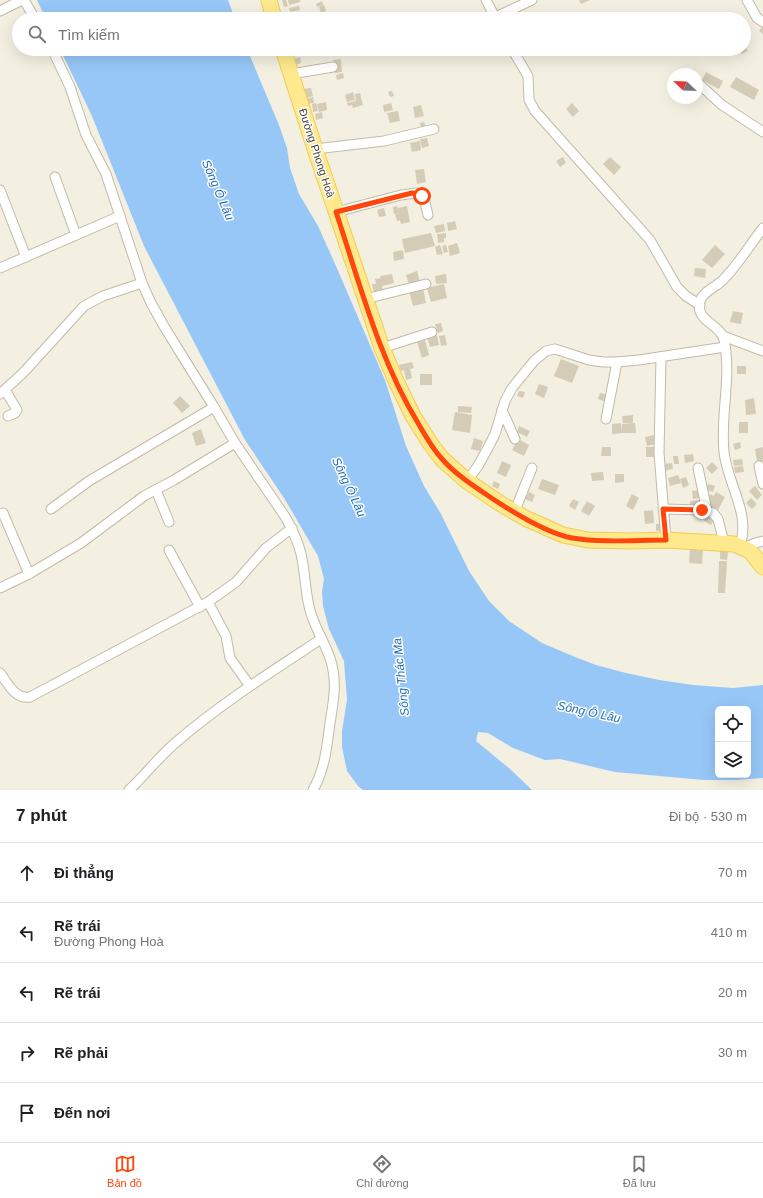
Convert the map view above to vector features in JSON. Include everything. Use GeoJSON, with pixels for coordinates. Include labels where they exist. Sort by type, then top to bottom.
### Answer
{"type":"FeatureCollection","features":[{"type":"Feature","properties":{"kind":"main road"},"geometry":{"type":"LineString","coordinates":[[269,0],[272,12]]}},
{"type":"Feature","properties":{"kind":"main road","name":"Đường Phong Hoà"},"geometry":{"type":"LineString","coordinates":[[285,56],[364,299],[382,348],[413,416],[442,459],[467,481],[514,512],[549,530],[571,538],[598,540],[724,542],[742,547]]}},
{"type":"Feature","properties":{"kind":"main road"},"geometry":{"type":"LineString","coordinates":[[742,547],[750,552],[763,567]]}},
{"type":"Feature","properties":{"kind":"street"},"geometry":{"type":"LineString","coordinates":[[0,11],[23,0],[30,12]]}},
{"type":"Feature","properties":{"kind":"street"},"geometry":{"type":"LineString","coordinates":[[486,0],[492,12]]}},
{"type":"Feature","properties":{"kind":"street"},"geometry":{"type":"LineString","coordinates":[[505,12],[532,0]]}},
{"type":"Feature","properties":{"kind":"street"},"geometry":{"type":"LineString","coordinates":[[747,0],[757,18],[763,22]]}},
{"type":"Feature","properties":{"kind":"street"},"geometry":{"type":"LineString","coordinates":[[55,56],[70,87],[86,135],[106,174],[142,283],[151,303],[235,443],[292,528],[302,556],[308,606],[332,665],[334,682],[334,695],[324,761],[320,775],[313,790]]}},
{"type":"Feature","properties":{"kind":"street"},"geometry":{"type":"LineString","coordinates":[[516,56],[528,76],[529,100],[534,111],[650,240],[677,287],[691,300],[700,305]]}},
{"type":"Feature","properties":{"kind":"street"},"geometry":{"type":"LineString","coordinates":[[291,74],[333,67]]}},
{"type":"Feature","properties":{"kind":"street"},"geometry":{"type":"LineString","coordinates":[[703,88],[722,105],[763,132]]}},
{"type":"Feature","properties":{"kind":"street"},"geometry":{"type":"LineString","coordinates":[[315,149],[384,141],[434,129]]}},
{"type":"Feature","properties":{"kind":"street"},"geometry":{"type":"LineString","coordinates":[[55,177],[76,235]]}},
{"type":"Feature","properties":{"kind":"street"},"geometry":{"type":"LineString","coordinates":[[0,190],[26,257]]}},
{"type":"Feature","properties":{"kind":"street"},"geometry":{"type":"LineString","coordinates":[[336,212],[400,195],[416,193],[420,194],[424,198],[428,215]]}},
{"type":"Feature","properties":{"kind":"street"},"geometry":{"type":"LineString","coordinates":[[0,268],[120,216]]}},
{"type":"Feature","properties":{"kind":"street"},"geometry":{"type":"LineString","coordinates":[[763,228],[732,270],[721,282],[704,296],[700,305],[702,315],[723,336],[763,351]]}},
{"type":"Feature","properties":{"kind":"street"},"geometry":{"type":"LineString","coordinates":[[8,416],[15,413],[17,410],[3,392],[84,306],[103,296],[142,283]]}},
{"type":"Feature","properties":{"kind":"street"},"geometry":{"type":"LineString","coordinates":[[364,299],[426,284]]}},
{"type":"Feature","properties":{"kind":"street"},"geometry":{"type":"LineString","coordinates":[[382,348],[432,332]]}},
{"type":"Feature","properties":{"kind":"street"},"geometry":{"type":"LineString","coordinates":[[723,336],[727,372],[724,453],[741,511],[743,532],[742,547],[763,541]]}},
{"type":"Feature","properties":{"kind":"street"},"geometry":{"type":"LineString","coordinates":[[467,481],[478,466],[495,434],[508,394],[516,382],[534,362],[549,349],[558,349],[596,361],[617,362],[725,347]]}},
{"type":"Feature","properties":{"kind":"street"},"geometry":{"type":"LineString","coordinates":[[661,357],[659,453],[666,540]]}},
{"type":"Feature","properties":{"kind":"street"},"geometry":{"type":"LineString","coordinates":[[606,419],[617,362]]}},
{"type":"Feature","properties":{"kind":"street"},"geometry":{"type":"LineString","coordinates":[[51,509],[89,481],[214,407]]}},
{"type":"Feature","properties":{"kind":"street"},"geometry":{"type":"LineString","coordinates":[[502,410],[515,439]]}},
{"type":"Feature","properties":{"kind":"street"},"geometry":{"type":"LineString","coordinates":[[0,588],[29,574],[81,543],[136,502],[235,443]]}},
{"type":"Feature","properties":{"kind":"street"},"geometry":{"type":"LineString","coordinates":[[759,466],[763,484]]}},
{"type":"Feature","properties":{"kind":"street"},"geometry":{"type":"LineString","coordinates":[[514,512],[532,468]]}},
{"type":"Feature","properties":{"kind":"street"},"geometry":{"type":"LineString","coordinates":[[698,468],[707,511]]}},
{"type":"Feature","properties":{"kind":"street"},"geometry":{"type":"LineString","coordinates":[[156,490],[169,522]]}},
{"type":"Feature","properties":{"kind":"street"},"geometry":{"type":"LineString","coordinates":[[663,509],[707,511],[713,513],[717,516],[724,542]]}},
{"type":"Feature","properties":{"kind":"street"},"geometry":{"type":"LineString","coordinates":[[2,513],[29,574]]}},
{"type":"Feature","properties":{"kind":"street"},"geometry":{"type":"LineString","coordinates":[[0,673],[18,696],[22,698],[30,697],[204,604],[236,582],[266,548],[292,528]]}},
{"type":"Feature","properties":{"kind":"street"},"geometry":{"type":"LineString","coordinates":[[169,550],[226,636],[230,658],[250,686]]}},
{"type":"Feature","properties":{"kind":"street"},"geometry":{"type":"LineString","coordinates":[[129,790],[178,741],[250,686],[321,639]]}},
{"type":"Feature","properties":{"kind":"water"},"geometry":{"type":"Polygon","coordinates":[[[37,0],[228,0],[232,12],[43,12],[37,0]]]}},
{"type":"Feature","properties":{"kind":"water"},"geometry":{"type":"Polygon","coordinates":[[[63,56],[250,56],[279,125],[287,148],[290,168],[299,194],[318,226],[385,380],[406,446],[424,486],[441,514],[469,571],[489,601],[509,621],[542,643],[596,665],[659,680],[693,685],[733,688],[763,685],[763,778],[704,780],[615,772],[560,759],[545,760],[513,748],[488,733],[478,732],[476,741],[510,769],[532,790],[363,790],[358,786],[347,771],[342,747],[342,731],[347,700],[344,661],[329,629],[323,606],[322,592],[324,579],[318,556],[284,498],[245,440],[144,246],[92,116],[63,56]]]}},
{"type":"Feature","properties":{"kind":"building"},"geometry":{"type":"Polygon","coordinates":[[[282,0],[286,0],[288,6],[284,7],[282,0]]]}},
{"type":"Feature","properties":{"kind":"building"},"geometry":{"type":"Polygon","coordinates":[[[288,0],[300,0],[300,2],[289,5],[288,0]]]}},
{"type":"Feature","properties":{"kind":"building"},"geometry":{"type":"Polygon","coordinates":[[[579,0],[590,0],[581,4],[579,0]]]}},
{"type":"Feature","properties":{"kind":"building"},"geometry":{"type":"Polygon","coordinates":[[[322,1],[323,5],[317,7],[316,4],[322,1]]]}},
{"type":"Feature","properties":{"kind":"building"},"geometry":{"type":"Polygon","coordinates":[[[324,5],[326,11],[321,12],[319,7],[324,5]]]}},
{"type":"Feature","properties":{"kind":"building"},"geometry":{"type":"Polygon","coordinates":[[[299,6],[300,10],[290,12],[289,8],[299,6]]]}},
{"type":"Feature","properties":{"kind":"building"},"geometry":{"type":"Polygon","coordinates":[[[763,25],[763,34],[759,31],[763,25]]]}},
{"type":"Feature","properties":{"kind":"building"},"geometry":{"type":"Polygon","coordinates":[[[300,57],[301,63],[296,65],[294,59],[300,57]]]}},
{"type":"Feature","properties":{"kind":"building"},"geometry":{"type":"Polygon","coordinates":[[[341,59],[342,72],[335,73],[333,60],[341,59]]]}},
{"type":"Feature","properties":{"kind":"building"},"geometry":{"type":"Polygon","coordinates":[[[706,72],[723,81],[719,89],[703,81],[706,72]]]}},
{"type":"Feature","properties":{"kind":"building"},"geometry":{"type":"Polygon","coordinates":[[[343,73],[344,78],[337,80],[336,75],[343,73]]]}},
{"type":"Feature","properties":{"kind":"building"},"geometry":{"type":"Polygon","coordinates":[[[736,77],[759,90],[754,100],[730,87],[736,77]]]}},
{"type":"Feature","properties":{"kind":"building"},"geometry":{"type":"Polygon","coordinates":[[[311,88],[313,96],[306,98],[304,89],[311,88]]]}},
{"type":"Feature","properties":{"kind":"building"},"geometry":{"type":"Polygon","coordinates":[[[392,91],[394,96],[390,97],[388,92],[392,91]]]}},
{"type":"Feature","properties":{"kind":"building"},"geometry":{"type":"Polygon","coordinates":[[[353,92],[355,100],[347,102],[345,95],[353,92]]]}},
{"type":"Feature","properties":{"kind":"building"},"geometry":{"type":"Polygon","coordinates":[[[360,93],[363,105],[353,108],[352,105],[348,106],[347,103],[356,101],[355,94],[360,93]]]}},
{"type":"Feature","properties":{"kind":"building"},"geometry":{"type":"Polygon","coordinates":[[[313,97],[314,103],[307,104],[306,99],[313,97]]]}},
{"type":"Feature","properties":{"kind":"building"},"geometry":{"type":"Polygon","coordinates":[[[326,102],[327,110],[319,112],[317,104],[326,102]]]}},
{"type":"Feature","properties":{"kind":"building"},"geometry":{"type":"Polygon","coordinates":[[[316,103],[318,111],[313,112],[312,104],[316,103]]]}},
{"type":"Feature","properties":{"kind":"building"},"geometry":{"type":"Polygon","coordinates":[[[391,103],[393,110],[384,112],[383,105],[391,103]]]}},
{"type":"Feature","properties":{"kind":"building"},"geometry":{"type":"Polygon","coordinates":[[[572,103],[579,111],[573,117],[566,109],[572,103]]]}},
{"type":"Feature","properties":{"kind":"building"},"geometry":{"type":"Polygon","coordinates":[[[421,105],[424,116],[415,118],[413,107],[421,105]]]}},
{"type":"Feature","properties":{"kind":"building"},"geometry":{"type":"Polygon","coordinates":[[[398,111],[400,121],[390,123],[387,113],[398,111]]]}},
{"type":"Feature","properties":{"kind":"building"},"geometry":{"type":"Polygon","coordinates":[[[322,112],[323,118],[316,120],[315,114],[322,112]]]}},
{"type":"Feature","properties":{"kind":"building"},"geometry":{"type":"Polygon","coordinates":[[[424,122],[426,127],[421,128],[420,123],[424,122]]]}},
{"type":"Feature","properties":{"kind":"building"},"geometry":{"type":"Polygon","coordinates":[[[427,138],[429,146],[422,148],[420,139],[427,138]]]}},
{"type":"Feature","properties":{"kind":"building"},"geometry":{"type":"Polygon","coordinates":[[[420,141],[421,150],[412,152],[410,143],[420,141]]]}},
{"type":"Feature","properties":{"kind":"building"},"geometry":{"type":"Polygon","coordinates":[[[563,157],[566,163],[560,167],[556,161],[563,157]]]}},
{"type":"Feature","properties":{"kind":"building"},"geometry":{"type":"Polygon","coordinates":[[[610,157],[621,167],[614,175],[603,164],[610,157]]]}},
{"type":"Feature","properties":{"kind":"building"},"geometry":{"type":"Polygon","coordinates":[[[424,169],[426,182],[417,184],[415,170],[424,169]]]}},
{"type":"Feature","properties":{"kind":"building"},"geometry":{"type":"Polygon","coordinates":[[[397,206],[399,213],[394,214],[393,207],[397,206]]]}},
{"type":"Feature","properties":{"kind":"building"},"geometry":{"type":"Polygon","coordinates":[[[407,206],[410,222],[401,224],[400,220],[397,221],[395,214],[401,213],[399,213],[398,208],[407,206]]]}},
{"type":"Feature","properties":{"kind":"building"},"geometry":{"type":"Polygon","coordinates":[[[384,208],[386,216],[379,217],[377,210],[384,208]]]}},
{"type":"Feature","properties":{"kind":"building"},"geometry":{"type":"Polygon","coordinates":[[[455,221],[457,229],[448,231],[447,223],[455,221]]]}},
{"type":"Feature","properties":{"kind":"building"},"geometry":{"type":"Polygon","coordinates":[[[444,224],[445,231],[436,233],[434,226],[444,224]]]}},
{"type":"Feature","properties":{"kind":"building"},"geometry":{"type":"Polygon","coordinates":[[[431,233],[435,246],[405,253],[402,239],[431,233]]]}},
{"type":"Feature","properties":{"kind":"building"},"geometry":{"type":"Polygon","coordinates":[[[446,233],[444,242],[438,243],[437,234],[446,233]]]}},
{"type":"Feature","properties":{"kind":"building"},"geometry":{"type":"Polygon","coordinates":[[[457,243],[460,253],[450,256],[448,246],[457,243]]]}},
{"type":"Feature","properties":{"kind":"building"},"geometry":{"type":"Polygon","coordinates":[[[440,245],[443,254],[437,255],[435,247],[440,245]]]}},
{"type":"Feature","properties":{"kind":"building"},"geometry":{"type":"Polygon","coordinates":[[[446,245],[448,252],[444,253],[442,246],[446,245]]]}},
{"type":"Feature","properties":{"kind":"building"},"geometry":{"type":"Polygon","coordinates":[[[715,245],[725,254],[712,268],[702,260],[715,245]]]}},
{"type":"Feature","properties":{"kind":"building"},"geometry":{"type":"Polygon","coordinates":[[[403,250],[404,259],[394,261],[393,252],[403,250]]]}},
{"type":"Feature","properties":{"kind":"building"},"geometry":{"type":"Polygon","coordinates":[[[695,268],[706,269],[705,278],[694,276],[695,268]]]}},
{"type":"Feature","properties":{"kind":"building"},"geometry":{"type":"Polygon","coordinates":[[[417,271],[420,282],[409,285],[406,275],[417,271]]]}},
{"type":"Feature","properties":{"kind":"building"},"geometry":{"type":"Polygon","coordinates":[[[392,274],[394,283],[382,286],[383,291],[374,293],[372,284],[376,284],[375,279],[381,278],[380,276],[392,274]]]}},
{"type":"Feature","properties":{"kind":"building"},"geometry":{"type":"Polygon","coordinates":[[[446,274],[447,283],[436,284],[435,276],[446,274]]]}},
{"type":"Feature","properties":{"kind":"building"},"geometry":{"type":"Polygon","coordinates":[[[444,284],[447,298],[431,302],[427,288],[444,284]]]}},
{"type":"Feature","properties":{"kind":"building"},"geometry":{"type":"Polygon","coordinates":[[[423,288],[426,303],[413,306],[409,291],[423,288]]]}},
{"type":"Feature","properties":{"kind":"building"},"geometry":{"type":"Polygon","coordinates":[[[733,311],[743,313],[741,324],[730,322],[733,311]]]}},
{"type":"Feature","properties":{"kind":"building"},"geometry":{"type":"Polygon","coordinates":[[[441,323],[443,331],[438,333],[435,324],[441,323]]]}},
{"type":"Feature","properties":{"kind":"building"},"geometry":{"type":"Polygon","coordinates":[[[437,335],[439,345],[430,347],[427,338],[437,335]]]}},
{"type":"Feature","properties":{"kind":"building"},"geometry":{"type":"Polygon","coordinates":[[[445,335],[447,345],[441,346],[439,336],[445,335]]]}},
{"type":"Feature","properties":{"kind":"building"},"geometry":{"type":"Polygon","coordinates":[[[425,340],[429,355],[422,358],[417,342],[425,340]]]}},
{"type":"Feature","properties":{"kind":"building"},"geometry":{"type":"Polygon","coordinates":[[[561,359],[579,366],[572,383],[554,376],[561,359]]]}},
{"type":"Feature","properties":{"kind":"building"},"geometry":{"type":"Polygon","coordinates":[[[412,362],[414,368],[410,369],[412,378],[406,380],[404,370],[401,371],[399,365],[412,362]]]}},
{"type":"Feature","properties":{"kind":"building"},"geometry":{"type":"Polygon","coordinates":[[[737,366],[746,366],[746,374],[737,374],[737,366]]]}},
{"type":"Feature","properties":{"kind":"building"},"geometry":{"type":"Polygon","coordinates":[[[420,374],[432,374],[432,385],[420,385],[420,374]]]}},
{"type":"Feature","properties":{"kind":"building"},"geometry":{"type":"Polygon","coordinates":[[[539,384],[548,387],[544,398],[535,394],[539,384]]]}},
{"type":"Feature","properties":{"kind":"building"},"geometry":{"type":"Polygon","coordinates":[[[519,391],[525,392],[523,398],[517,396],[519,391]]]}},
{"type":"Feature","properties":{"kind":"building"},"geometry":{"type":"Polygon","coordinates":[[[600,393],[608,395],[606,402],[598,399],[600,393]]]}},
{"type":"Feature","properties":{"kind":"building"},"geometry":{"type":"Polygon","coordinates":[[[180,396],[190,406],[182,413],[173,403],[180,396]]]}},
{"type":"Feature","properties":{"kind":"building"},"geometry":{"type":"Polygon","coordinates":[[[754,398],[756,414],[746,415],[745,400],[754,398]]]}},
{"type":"Feature","properties":{"kind":"building"},"geometry":{"type":"Polygon","coordinates":[[[458,406],[472,407],[471,413],[458,412],[458,406]]]}},
{"type":"Feature","properties":{"kind":"building"},"geometry":{"type":"Polygon","coordinates":[[[455,412],[472,415],[470,433],[452,430],[455,412]]]}},
{"type":"Feature","properties":{"kind":"building"},"geometry":{"type":"Polygon","coordinates":[[[633,415],[633,423],[623,423],[622,416],[633,415]]]}},
{"type":"Feature","properties":{"kind":"building"},"geometry":{"type":"Polygon","coordinates":[[[739,422],[748,422],[748,433],[739,433],[739,422]]]}},
{"type":"Feature","properties":{"kind":"building"},"geometry":{"type":"Polygon","coordinates":[[[621,423],[622,433],[612,434],[612,424],[621,423]]]}},
{"type":"Feature","properties":{"kind":"building"},"geometry":{"type":"Polygon","coordinates":[[[635,423],[636,433],[622,433],[622,424],[635,423]]]}},
{"type":"Feature","properties":{"kind":"building"},"geometry":{"type":"Polygon","coordinates":[[[519,426],[530,431],[527,437],[517,432],[519,426]]]}},
{"type":"Feature","properties":{"kind":"building"},"geometry":{"type":"Polygon","coordinates":[[[201,429],[206,443],[196,446],[192,433],[201,429]]]}},
{"type":"Feature","properties":{"kind":"building"},"geometry":{"type":"Polygon","coordinates":[[[654,435],[656,444],[647,446],[645,437],[654,435]]]}},
{"type":"Feature","properties":{"kind":"building"},"geometry":{"type":"Polygon","coordinates":[[[474,438],[483,441],[480,451],[471,449],[474,438]]]}},
{"type":"Feature","properties":{"kind":"building"},"geometry":{"type":"Polygon","coordinates":[[[518,439],[529,445],[524,456],[512,450],[518,439]]]}},
{"type":"Feature","properties":{"kind":"building"},"geometry":{"type":"Polygon","coordinates":[[[740,442],[741,448],[735,450],[733,444],[740,442]]]}},
{"type":"Feature","properties":{"kind":"building"},"geometry":{"type":"Polygon","coordinates":[[[602,447],[611,447],[611,456],[601,456],[602,447]]]}},
{"type":"Feature","properties":{"kind":"building"},"geometry":{"type":"Polygon","coordinates":[[[646,447],[656,447],[656,457],[646,457],[646,447]]]}},
{"type":"Feature","properties":{"kind":"building"},"geometry":{"type":"Polygon","coordinates":[[[763,447],[763,461],[757,462],[755,449],[763,447]]]}},
{"type":"Feature","properties":{"kind":"building"},"geometry":{"type":"Polygon","coordinates":[[[693,454],[694,461],[685,463],[684,455],[693,454]]]}},
{"type":"Feature","properties":{"kind":"building"},"geometry":{"type":"Polygon","coordinates":[[[673,456],[678,456],[679,464],[674,464],[673,456]]]}},
{"type":"Feature","properties":{"kind":"building"},"geometry":{"type":"Polygon","coordinates":[[[742,459],[743,465],[734,466],[733,460],[742,459]]]}},
{"type":"Feature","properties":{"kind":"building"},"geometry":{"type":"Polygon","coordinates":[[[502,461],[511,465],[506,477],[497,473],[502,461]]]}},
{"type":"Feature","properties":{"kind":"building"},"geometry":{"type":"Polygon","coordinates":[[[712,462],[718,468],[712,474],[706,468],[712,462]]]}},
{"type":"Feature","properties":{"kind":"building"},"geometry":{"type":"Polygon","coordinates":[[[672,463],[673,469],[664,471],[662,464],[672,463]]]}},
{"type":"Feature","properties":{"kind":"building"},"geometry":{"type":"Polygon","coordinates":[[[743,466],[744,472],[735,473],[734,467],[743,466]]]}},
{"type":"Feature","properties":{"kind":"building"},"geometry":{"type":"Polygon","coordinates":[[[603,472],[604,480],[592,481],[591,473],[603,472]]]}},
{"type":"Feature","properties":{"kind":"building"},"geometry":{"type":"Polygon","coordinates":[[[615,474],[624,474],[624,482],[615,483],[615,474]]]}},
{"type":"Feature","properties":{"kind":"building"},"geometry":{"type":"Polygon","coordinates":[[[678,475],[681,483],[670,486],[668,478],[678,475]]]}},
{"type":"Feature","properties":{"kind":"building"},"geometry":{"type":"Polygon","coordinates":[[[686,477],[689,485],[683,488],[680,479],[686,477]]]}},
{"type":"Feature","properties":{"kind":"building"},"geometry":{"type":"Polygon","coordinates":[[[542,479],[559,485],[555,495],[538,489],[542,479]]]}},
{"type":"Feature","properties":{"kind":"building"},"geometry":{"type":"Polygon","coordinates":[[[494,481],[500,484],[498,489],[492,486],[494,481]]]}},
{"type":"Feature","properties":{"kind":"building"},"geometry":{"type":"Polygon","coordinates":[[[708,484],[715,486],[713,492],[706,490],[708,484]]]}},
{"type":"Feature","properties":{"kind":"building"},"geometry":{"type":"Polygon","coordinates":[[[755,486],[762,495],[757,500],[749,491],[755,486]]]}},
{"type":"Feature","properties":{"kind":"building"},"geometry":{"type":"Polygon","coordinates":[[[701,490],[702,497],[693,499],[692,491],[701,490]]]}},
{"type":"Feature","properties":{"kind":"building"},"geometry":{"type":"Polygon","coordinates":[[[529,492],[535,495],[532,502],[525,499],[529,492]]]}},
{"type":"Feature","properties":{"kind":"building"},"geometry":{"type":"Polygon","coordinates":[[[716,492],[725,497],[718,510],[708,505],[707,501],[710,494],[714,496],[716,492]]]}},
{"type":"Feature","properties":{"kind":"building"},"geometry":{"type":"Polygon","coordinates":[[[632,494],[639,498],[633,510],[626,506],[632,494]]]}},
{"type":"Feature","properties":{"kind":"building"},"geometry":{"type":"Polygon","coordinates":[[[751,498],[757,504],[752,509],[746,503],[751,498]]]}},
{"type":"Feature","properties":{"kind":"building"},"geometry":{"type":"Polygon","coordinates":[[[573,499],[579,502],[575,510],[569,506],[573,499]]]}},
{"type":"Feature","properties":{"kind":"building"},"geometry":{"type":"Polygon","coordinates":[[[700,500],[701,506],[690,507],[690,501],[700,500]]]}},
{"type":"Feature","properties":{"kind":"building"},"geometry":{"type":"Polygon","coordinates":[[[587,501],[595,506],[589,516],[581,511],[587,501]]]}},
{"type":"Feature","properties":{"kind":"building"},"geometry":{"type":"Polygon","coordinates":[[[653,510],[654,523],[645,524],[644,511],[653,510]]]}},
{"type":"Feature","properties":{"kind":"building"},"geometry":{"type":"Polygon","coordinates":[[[708,513],[716,517],[711,525],[704,521],[708,513]]]}},
{"type":"Feature","properties":{"kind":"building"},"geometry":{"type":"Polygon","coordinates":[[[662,523],[662,530],[656,531],[656,524],[662,523]]]}},
{"type":"Feature","properties":{"kind":"building"},"geometry":{"type":"Polygon","coordinates":[[[690,547],[703,549],[702,564],[689,563],[690,547]]]}},
{"type":"Feature","properties":{"kind":"building"},"geometry":{"type":"Polygon","coordinates":[[[720,551],[728,552],[727,560],[720,559],[720,551]]]}},
{"type":"Feature","properties":{"kind":"building"},"geometry":{"type":"Polygon","coordinates":[[[719,561],[727,561],[725,593],[718,593],[719,561]]]}},
{"type":"Feature","properties":{"kind":"route"},"geometry":{"type":"LineString","coordinates":[[422,196],[416,193],[400,195],[336,212],[364,299],[392,373],[413,416],[442,459],[479,490],[514,512],[547,529],[571,538],[631,541],[666,540],[663,509],[702,510]]}},
{"type":"Feature","properties":{"kind":"water label","name":"Sông Ô Lâu"},"geometry":{"type":"Point","coordinates":[218,190]}},
{"type":"Feature","properties":{"kind":"water label","name":"Sông Ô Lâu"},"geometry":{"type":"Point","coordinates":[349,487]}},
{"type":"Feature","properties":{"kind":"water label","name":"Sông Thác Ma"},"geometry":{"type":"Point","coordinates":[401,677]}},
{"type":"Feature","properties":{"kind":"water label","name":"Sông Ô Lâu"},"geometry":{"type":"Point","coordinates":[589,712]}}]}
